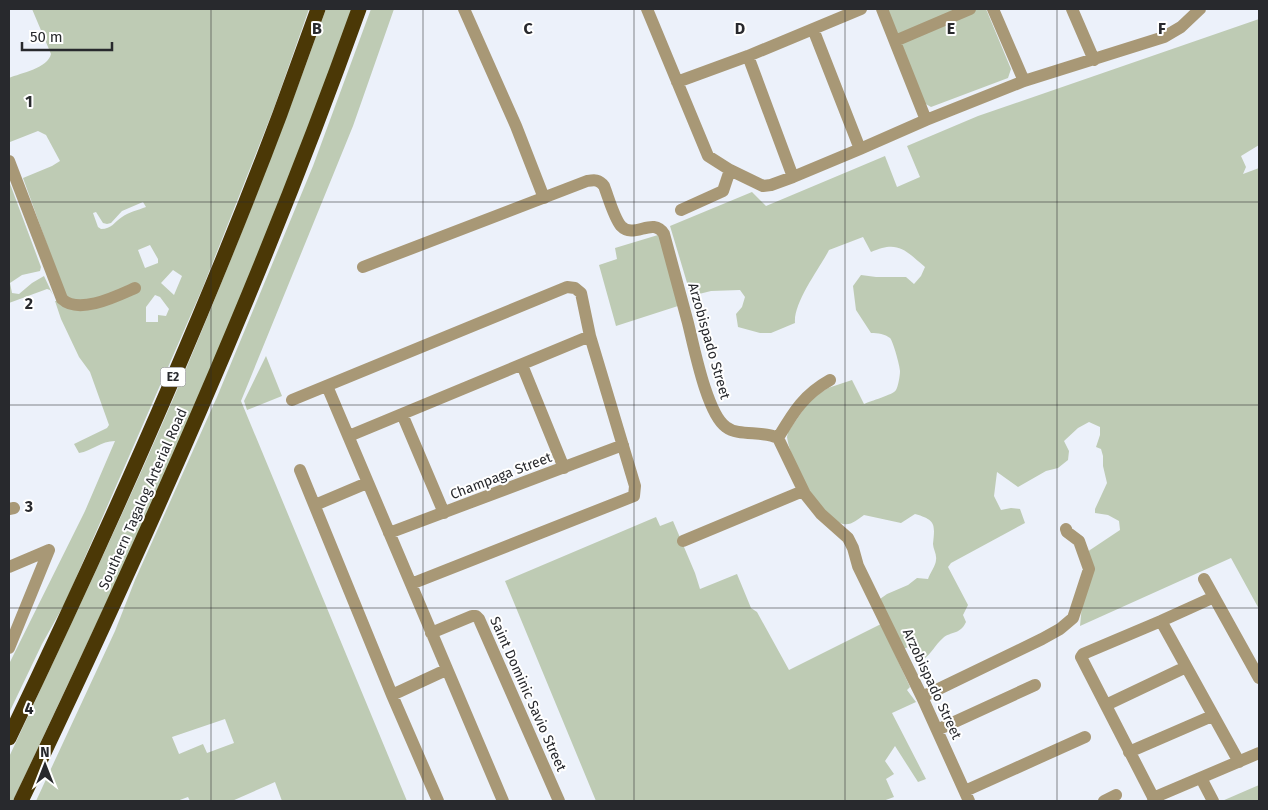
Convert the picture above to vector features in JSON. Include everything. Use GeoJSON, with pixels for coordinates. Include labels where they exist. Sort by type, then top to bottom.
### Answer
{"type":"FeatureCollection","features":[{"type":"Feature","properties":{"kind":"highway","name":"Southern Tagalog Arterial Road"},"geometry":{"type":"LineString","coordinates":[[9,738],[104,535],[185,349],[277,123],[318,9]]}},
{"type":"Feature","properties":{"kind":"highway","name":"Southern Tagalog Arterial Road"},"geometry":{"type":"LineString","coordinates":[[20,801],[138,552],[215,377],[308,148],[359,9]]}},
{"type":"Feature","properties":{"kind":"street"},"geometry":{"type":"LineString","coordinates":[[464,9],[512,118],[544,198]]}},
{"type":"Feature","properties":{"kind":"street"},"geometry":{"type":"LineString","coordinates":[[882,9],[926,120]]}},
{"type":"Feature","properties":{"kind":"street"},"geometry":{"type":"LineString","coordinates":[[895,41],[970,9]]}},
{"type":"Feature","properties":{"kind":"street"},"geometry":{"type":"LineString","coordinates":[[993,9],[1024,81]]}},
{"type":"Feature","properties":{"kind":"street"},"geometry":{"type":"LineString","coordinates":[[1072,9],[1094,60]]}},
{"type":"Feature","properties":{"kind":"street"},"geometry":{"type":"LineString","coordinates":[[652,10],[704,151],[712,159],[730,170],[762,186],[771,186],[926,120],[1024,81],[1164,37],[1182,27],[1200,9]]}},
{"type":"Feature","properties":{"kind":"street"},"geometry":{"type":"LineString","coordinates":[[677,82],[748,56],[856,10]]}},
{"type":"Feature","properties":{"kind":"street"},"geometry":{"type":"LineString","coordinates":[[813,29],[860,149]]}},
{"type":"Feature","properties":{"kind":"street"},"geometry":{"type":"LineString","coordinates":[[748,56],[793,177]]}},
{"type":"Feature","properties":{"kind":"street"},"geometry":{"type":"LineString","coordinates":[[9,160],[62,299],[70,304],[89,304],[109,299],[135,288]]}},
{"type":"Feature","properties":{"kind":"street"},"geometry":{"type":"LineString","coordinates":[[680,210],[723,191],[730,170]]}},
{"type":"Feature","properties":{"kind":"street","name":"Arzobispado Street"},"geometry":{"type":"LineString","coordinates":[[362,267],[587,182],[597,180],[604,186],[622,228],[634,231],[652,226],[660,229],[664,234],[699,369],[713,410],[726,428],[732,431],[765,434],[778,438],[803,491],[821,514],[848,538],[858,566],[922,696],[967,796]]}},
{"type":"Feature","properties":{"kind":"street"},"geometry":{"type":"LineString","coordinates":[[292,400],[567,287],[575,288],[581,293],[590,336],[636,490],[634,496],[411,584]]}},
{"type":"Feature","properties":{"kind":"street"},"geometry":{"type":"LineString","coordinates":[[349,436],[590,336]]}},
{"type":"Feature","properties":{"kind":"street"},"geometry":{"type":"LineString","coordinates":[[522,365],[564,468]]}},
{"type":"Feature","properties":{"kind":"street"},"geometry":{"type":"LineString","coordinates":[[778,438],[798,406],[808,394],[830,380]]}},
{"type":"Feature","properties":{"kind":"street"},"geometry":{"type":"LineString","coordinates":[[327,386],[503,801]]}},
{"type":"Feature","properties":{"kind":"street"},"geometry":{"type":"LineString","coordinates":[[402,414],[444,513]]}},
{"type":"Feature","properties":{"kind":"street","name":"Champaga Street"},"geometry":{"type":"LineString","coordinates":[[389,533],[623,445]]}},
{"type":"Feature","properties":{"kind":"street"},"geometry":{"type":"LineString","coordinates":[[300,470],[392,695],[438,801]]}},
{"type":"Feature","properties":{"kind":"street"},"geometry":{"type":"LineString","coordinates":[[315,505],[367,483]]}},
{"type":"Feature","properties":{"kind":"street"},"geometry":{"type":"LineString","coordinates":[[683,541],[803,491]]}},
{"type":"Feature","properties":{"kind":"street"},"geometry":{"type":"LineString","coordinates":[[922,696],[1042,639],[1060,629],[1073,618],[1089,570],[1079,541],[1067,532],[1066,529]]}},
{"type":"Feature","properties":{"kind":"street"},"geometry":{"type":"LineString","coordinates":[[9,567],[49,550],[12,635],[9,648]]}},
{"type":"Feature","properties":{"kind":"street"},"geometry":{"type":"LineString","coordinates":[[1204,579],[1259,678]]}},
{"type":"Feature","properties":{"kind":"street"},"geometry":{"type":"LineString","coordinates":[[1214,597],[1082,655],[1082,661],[1154,800],[1259,753]]}},
{"type":"Feature","properties":{"kind":"street","name":"Saint Dominic Savio Street"},"geometry":{"type":"LineString","coordinates":[[431,633],[472,616],[480,619],[559,801]]}},
{"type":"Feature","properties":{"kind":"street"},"geometry":{"type":"LineString","coordinates":[[1161,621],[1239,762]]}},
{"type":"Feature","properties":{"kind":"street"},"geometry":{"type":"LineString","coordinates":[[1106,706],[1186,667]]}},
{"type":"Feature","properties":{"kind":"street"},"geometry":{"type":"LineString","coordinates":[[392,695],[446,670]]}},
{"type":"Feature","properties":{"kind":"street"},"geometry":{"type":"LineString","coordinates":[[937,730],[1035,685]]}},
{"type":"Feature","properties":{"kind":"street"},"geometry":{"type":"LineString","coordinates":[[1129,752],[1212,716]]}},
{"type":"Feature","properties":{"kind":"street"},"geometry":{"type":"LineString","coordinates":[[967,796],[1085,737]]}},
{"type":"Feature","properties":{"kind":"street"},"geometry":{"type":"LineString","coordinates":[[1201,778],[1213,801]]}},
{"type":"Feature","properties":{"kind":"street"},"geometry":{"type":"LineString","coordinates":[[1104,801],[1116,795]]}},
{"type":"Feature","properties":{"kind":"green space"},"geometry":{"type":"Polygon","coordinates":[[[32,9],[309,9],[274,108],[203,287],[65,603],[42,644],[9,713],[9,664],[85,511],[115,441],[110,441],[79,453],[74,444],[107,428],[109,425],[90,372],[79,357],[61,319],[55,301],[88,302],[67,300],[23,178],[60,161],[46,135],[38,131],[10,142],[9,139],[9,78],[40,66],[49,59],[51,54],[32,9]],[[143,202],[122,211],[111,223],[107,224],[103,223],[96,212],[93,213],[98,227],[105,229],[128,214],[146,207],[143,202]],[[150,245],[138,250],[145,268],[158,263],[158,259],[150,245]],[[173,270],[161,283],[174,295],[182,276],[173,270]],[[155,295],[146,307],[146,322],[158,322],[158,315],[166,316],[169,309],[160,297],[155,295]]]}},
{"type":"Feature","properties":{"kind":"green space"},"geometry":{"type":"Polygon","coordinates":[[[326,9],[352,9],[307,137],[210,374],[131,550],[13,801],[9,801],[9,757],[126,505],[193,352],[262,181],[326,9]]]}},
{"type":"Feature","properties":{"kind":"green space"},"geometry":{"type":"Polygon","coordinates":[[[371,9],[394,9],[353,126],[241,401],[407,801],[282,801],[275,782],[232,801],[190,801],[188,797],[177,801],[36,801],[115,631],[135,580],[217,397],[313,166],[371,9]],[[225,719],[172,737],[179,754],[203,744],[207,753],[234,743],[225,719]]]}},
{"type":"Feature","properties":{"kind":"green space"},"geometry":{"type":"Polygon","coordinates":[[[889,9],[986,9],[1011,69],[1008,78],[931,107],[924,103],[888,14],[889,9]]]}},
{"type":"Feature","properties":{"kind":"green space"},"geometry":{"type":"Polygon","coordinates":[[[1259,19],[1259,145],[1241,156],[1246,167],[1243,174],[1259,168],[1259,609],[1231,558],[1080,626],[1087,552],[1120,530],[1119,521],[1108,515],[1095,513],[1107,483],[1101,449],[1096,447],[1100,435],[1100,427],[1089,422],[1078,428],[1064,441],[1069,451],[1068,460],[1058,468],[1046,471],[1018,487],[997,472],[994,496],[1001,510],[1020,509],[1025,523],[951,563],[948,567],[968,605],[963,615],[966,622],[961,629],[943,638],[923,660],[914,645],[903,649],[880,599],[908,585],[917,578],[928,579],[936,560],[933,546],[933,524],[927,518],[915,514],[901,523],[864,515],[849,524],[843,524],[834,520],[816,500],[800,473],[789,447],[787,437],[788,432],[810,400],[828,388],[852,380],[864,404],[896,390],[900,371],[893,344],[890,338],[886,336],[871,333],[856,310],[853,286],[861,275],[906,277],[914,284],[921,276],[925,267],[906,252],[895,247],[871,252],[863,237],[829,250],[802,296],[795,315],[795,323],[771,333],[760,333],[738,327],[736,314],[742,307],[745,297],[740,290],[711,291],[691,296],[670,226],[752,192],[766,206],[885,156],[897,187],[920,177],[907,146],[978,116],[1259,19]]]}},
{"type":"Feature","properties":{"kind":"green space"},"geometry":{"type":"Polygon","coordinates":[[[9,181],[41,267],[40,271],[22,275],[10,283],[12,293],[19,294],[44,276],[53,295],[47,289],[9,303],[9,181]]]}},
{"type":"Feature","properties":{"kind":"green space"},"geometry":{"type":"Polygon","coordinates":[[[660,235],[678,306],[616,326],[599,265],[617,259],[615,248],[660,235]]]}},
{"type":"Feature","properties":{"kind":"green space"},"geometry":{"type":"Polygon","coordinates":[[[266,356],[282,396],[247,410],[244,401],[266,356]]]}},
{"type":"Feature","properties":{"kind":"green space"},"geometry":{"type":"Polygon","coordinates":[[[656,517],[660,526],[673,521],[700,589],[737,574],[751,608],[757,612],[789,670],[881,624],[910,687],[907,690],[916,702],[892,713],[926,779],[918,782],[895,746],[885,761],[894,774],[886,779],[894,797],[883,801],[596,801],[505,581],[656,517]]]}},
{"type":"Feature","properties":{"kind":"green space"},"geometry":{"type":"Polygon","coordinates":[[[1259,785],[1259,801],[1222,801],[1259,785]]]}}]}
